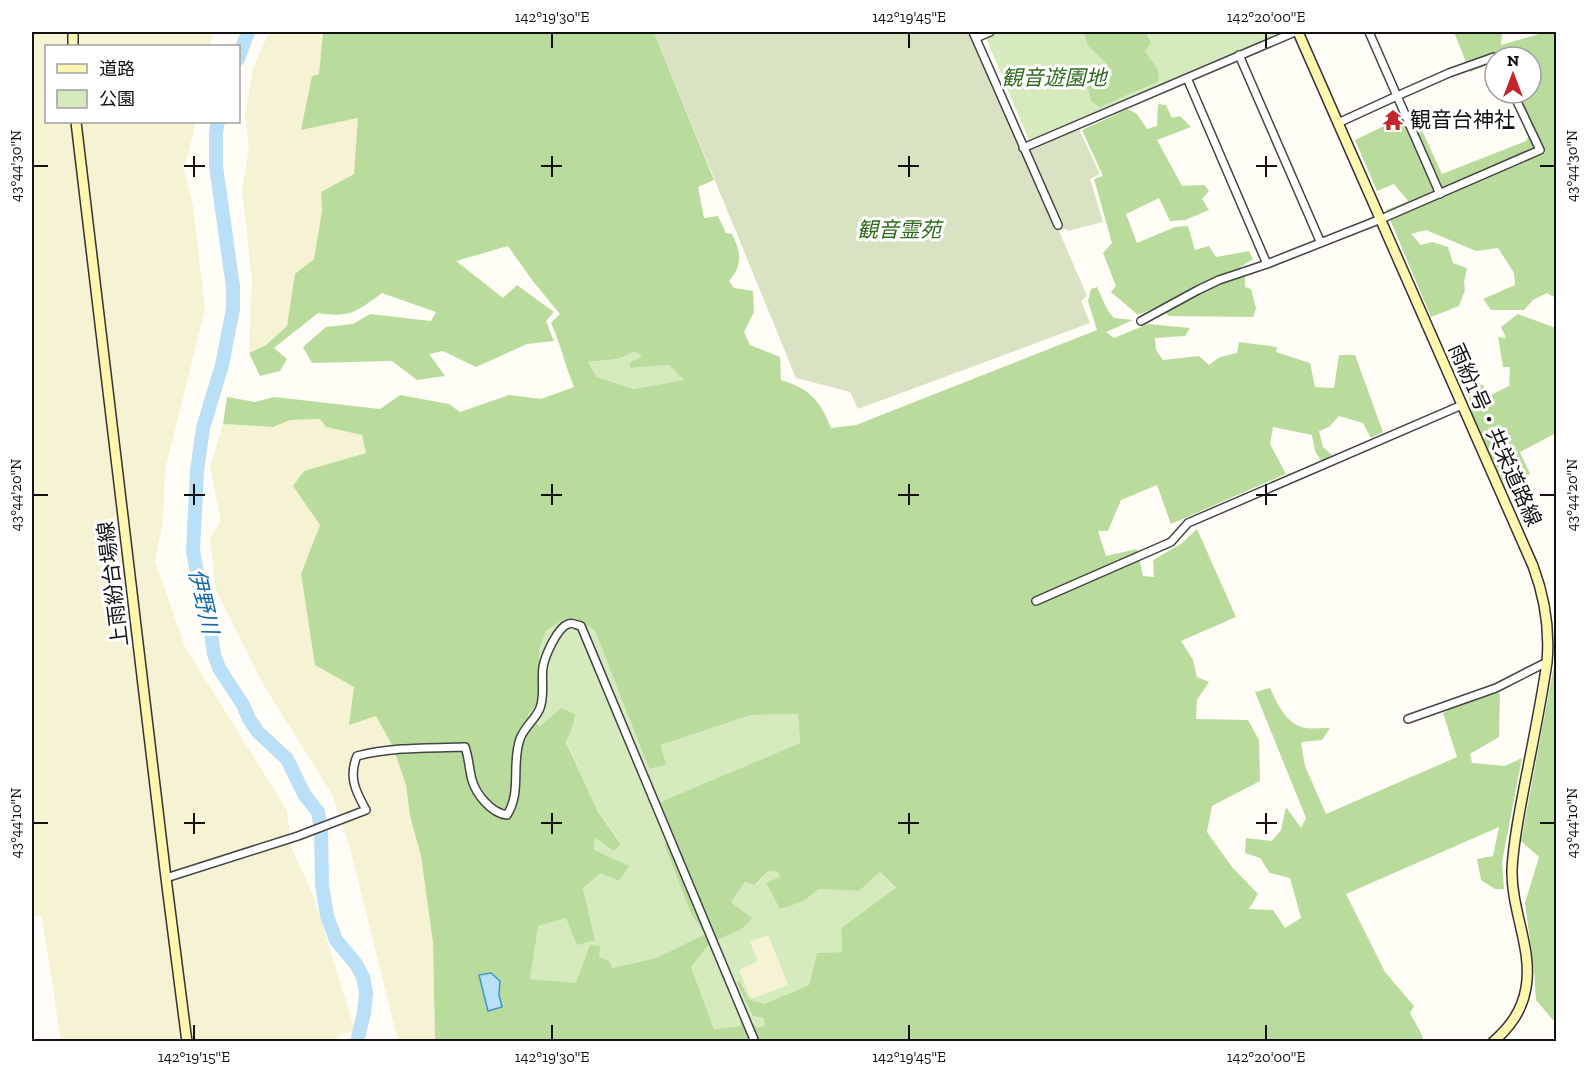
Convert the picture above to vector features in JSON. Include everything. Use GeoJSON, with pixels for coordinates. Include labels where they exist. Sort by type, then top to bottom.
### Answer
{"type":"FeatureCollection","features":[{"type":"Feature","properties":{"kind":"street"},"geometry":{"type":"LineString","coordinates":[[990,32],[974,35],[1058,225]]}},
{"type":"Feature","properties":{"kind":"street"},"geometry":{"type":"LineString","coordinates":[[1023,148],[1296,32]]}},
{"type":"Feature","properties":{"kind":"street","name":"雨紛1号・共栄道路線"},"geometry":{"type":"LineString","coordinates":[[1296,32],[1381,219],[1542,590],[1548,629],[1547,662],[1513,854],[1513,893],[1525,951],[1526,987],[1521,1008],[1513,1021],[1493,1041]]}},
{"type":"Feature","properties":{"kind":"street"},"geometry":{"type":"LineString","coordinates":[[1369,32],[1440,194]]}},
{"type":"Feature","properties":{"kind":"street"},"geometry":{"type":"LineString","coordinates":[[1239,55],[1320,242]]}},
{"type":"Feature","properties":{"kind":"street"},"geometry":{"type":"LineString","coordinates":[[1338,123],[1449,73],[1483,61]]}},
{"type":"Feature","properties":{"kind":"street"},"geometry":{"type":"LineString","coordinates":[[1187,78],[1267,264]]}},
{"type":"Feature","properties":{"kind":"street"},"geometry":{"type":"LineString","coordinates":[[1141,321],[1198,290],[1381,219],[1540,150],[1519,105]]}},
{"type":"Feature","properties":{"kind":"street","name":"上雨紛台場線"},"geometry":{"type":"LineString","coordinates":[[76,123],[165,878],[187,1041]]}},
{"type":"Feature","properties":{"kind":"street"},"geometry":{"type":"LineString","coordinates":[[1036,601],[1171,542],[1188,523],[1462,405]]}},
{"type":"Feature","properties":{"kind":"street"},"geometry":{"type":"LineString","coordinates":[[165,878],[298,836],[366,810],[352,782],[353,765],[357,756],[418,748],[465,747],[472,782],[476,790],[489,806],[499,814],[507,815],[513,806],[515,796],[520,738],[540,708],[543,666],[553,640],[565,624],[572,623],[581,626],[756,1041]]}},
{"type":"Feature","properties":{"kind":"street"},"geometry":{"type":"LineString","coordinates":[[1408,719],[1496,688],[1547,662]]}},
{"type":"Feature","properties":{"kind":"shaded area"},"geometry":{"type":"Polygon","coordinates":[[[32,32],[214,32],[209,45],[45,45],[45,123],[195,123],[184,169],[193,206],[205,309],[165,470],[163,521],[155,561],[185,647],[287,810],[292,849],[313,895],[355,1030],[340,1035],[336,1041],[61,1041],[42,917],[32,916],[32,32]]]}},
{"type":"Feature","properties":{"kind":"shaded area"},"geometry":{"type":"Polygon","coordinates":[[[269,32],[323,32],[319,75],[301,130],[359,118],[354,174],[321,192],[322,211],[314,259],[295,275],[287,326],[266,345],[249,353],[252,279],[242,190],[249,146],[245,115],[253,69],[269,32]]]}},
{"type":"Feature","properties":{"kind":"shaded area"},"geometry":{"type":"Polygon","coordinates":[[[320,419],[326,427],[362,435],[366,453],[304,471],[320,525],[301,574],[315,665],[354,687],[376,716],[393,747],[406,785],[410,816],[421,856],[433,943],[435,1041],[398,1041],[350,848],[332,794],[264,686],[216,590],[210,538],[221,521],[210,467],[223,424],[272,427],[290,420],[320,419]]]}},
{"type":"Feature","properties":{"kind":"shaded area"},"geometry":{"type":"Polygon","coordinates":[[[768,935],[788,985],[754,998],[750,997],[738,969],[758,961],[750,942],[768,935]]]}},
{"type":"Feature","properties":{"kind":"green space"},"geometry":{"type":"Polygon","coordinates":[[[323,32],[654,32],[714,180],[698,187],[704,218],[718,216],[726,233],[732,234],[735,241],[739,258],[737,269],[729,281],[734,288],[753,291],[754,312],[744,332],[750,345],[780,357],[781,380],[800,387],[813,397],[823,410],[831,428],[856,425],[1097,330],[1088,301],[1091,289],[1097,287],[1108,311],[1114,318],[1133,320],[1106,332],[1114,338],[1148,324],[1190,328],[1185,336],[1155,338],[1156,350],[1163,360],[1199,356],[1209,365],[1220,357],[1237,353],[1239,342],[1277,347],[1276,352],[1310,363],[1315,387],[1334,388],[1339,355],[1355,355],[1383,432],[1371,438],[1363,423],[1339,416],[1329,427],[1319,431],[1323,447],[1332,455],[1322,462],[1315,451],[1312,435],[1273,427],[1270,444],[1286,474],[1171,524],[1157,485],[1121,500],[1108,531],[1098,531],[1106,556],[1137,549],[1143,576],[1154,577],[1153,560],[1181,544],[1197,529],[1236,617],[1181,641],[1193,660],[1197,677],[1209,682],[1197,700],[1196,719],[1248,720],[1259,740],[1260,781],[1212,806],[1207,832],[1232,867],[1258,894],[1249,909],[1273,910],[1285,928],[1301,918],[1290,878],[1270,873],[1260,858],[1245,853],[1246,838],[1272,841],[1281,830],[1286,807],[1301,828],[1306,818],[1255,692],[1270,688],[1287,718],[1298,726],[1330,728],[1322,740],[1301,742],[1305,766],[1326,814],[1457,757],[1443,713],[1490,687],[1500,694],[1499,737],[1470,754],[1472,763],[1505,766],[1522,758],[1502,862],[1504,889],[1495,889],[1481,880],[1477,859],[1493,856],[1499,827],[1346,894],[1385,972],[1414,1006],[1410,1013],[1423,1041],[435,1041],[433,943],[421,856],[410,816],[406,785],[393,747],[376,716],[349,725],[354,687],[315,665],[301,574],[320,525],[293,486],[304,471],[366,453],[362,435],[326,427],[320,419],[290,420],[273,427],[223,424],[227,397],[255,402],[274,397],[380,409],[400,395],[449,404],[460,412],[509,395],[541,399],[574,387],[551,323],[560,314],[508,246],[456,261],[503,298],[517,285],[554,312],[546,321],[554,341],[527,344],[476,367],[443,351],[429,354],[445,376],[417,380],[392,361],[312,363],[303,347],[326,327],[353,324],[370,314],[431,321],[436,312],[382,293],[352,312],[338,315],[318,313],[274,348],[287,359],[280,371],[260,376],[249,353],[266,345],[287,326],[295,274],[314,259],[322,211],[321,192],[354,174],[358,118],[301,130],[312,76],[319,74],[323,32]],[[635,351],[618,359],[588,362],[597,377],[634,389],[684,380],[669,365],[631,368],[629,363],[642,357],[635,351]],[[566,618],[546,631],[539,651],[540,700],[527,716],[540,726],[561,708],[575,714],[566,742],[598,812],[621,844],[614,851],[594,837],[594,850],[629,866],[619,881],[601,873],[583,888],[595,940],[577,945],[566,918],[538,926],[530,979],[576,983],[590,945],[600,946],[599,957],[609,961],[612,968],[656,958],[705,934],[691,914],[664,844],[675,838],[660,802],[800,743],[798,714],[751,715],[661,745],[666,765],[649,769],[595,631],[576,618],[566,618]],[[768,871],[755,885],[745,882],[731,902],[752,918],[742,929],[710,943],[691,967],[714,1029],[740,1026],[741,1018],[746,1016],[757,1028],[765,1026],[763,1018],[753,1016],[737,983],[740,981],[749,999],[764,1004],[809,985],[817,953],[842,952],[841,928],[896,888],[880,872],[859,891],[819,889],[804,901],[780,909],[766,882],[780,877],[778,872],[768,871]]]}},
{"type":"Feature","properties":{"kind":"green space","name":"観音霊苑"},"geometry":{"type":"Polygon","coordinates":[[[654,32],[978,32],[1028,150],[1079,129],[1100,174],[1090,179],[1103,222],[1068,231],[1066,229],[1059,231],[1087,296],[1081,301],[1090,323],[858,409],[850,392],[796,378],[654,32]]]}},
{"type":"Feature","properties":{"kind":"green space","name":"観音遊園地"},"geometry":{"type":"Polygon","coordinates":[[[1001,32],[1283,32],[1029,140],[986,38],[1001,32]]]}},
{"type":"Feature","properties":{"kind":"green space"},"geometry":{"type":"Polygon","coordinates":[[[1084,32],[1146,32],[1151,43],[1145,51],[1158,70],[1159,81],[1100,107],[1091,101],[1086,80],[1094,74],[1104,85],[1113,74],[1103,60],[1088,46],[1084,32]]]}},
{"type":"Feature","properties":{"kind":"green space"},"geometry":{"type":"Polygon","coordinates":[[[1454,32],[1507,32],[1502,34],[1501,45],[1483,45],[1483,67],[1470,72],[1454,32]]]}},
{"type":"Feature","properties":{"kind":"green space"},"geometry":{"type":"Polygon","coordinates":[[[1546,32],[1556,32],[1556,298],[1547,293],[1533,300],[1524,310],[1491,310],[1483,299],[1515,285],[1514,273],[1498,248],[1476,251],[1426,230],[1411,234],[1421,245],[1432,242],[1448,247],[1453,263],[1467,268],[1465,290],[1459,306],[1431,317],[1386,210],[1408,201],[1394,184],[1377,191],[1355,140],[1384,126],[1387,130],[1403,126],[1413,111],[1442,174],[1526,141],[1533,127],[1523,105],[1543,105],[1543,45],[1501,45],[1546,32]]]}},
{"type":"Feature","properties":{"kind":"green space"},"geometry":{"type":"Polygon","coordinates":[[[1158,104],[1166,105],[1172,118],[1180,116],[1191,127],[1157,140],[1182,186],[1204,185],[1209,191],[1202,199],[1209,210],[1185,220],[1170,221],[1159,198],[1126,214],[1137,243],[1175,227],[1188,226],[1195,250],[1209,246],[1216,257],[1249,251],[1253,259],[1239,268],[1245,276],[1245,287],[1251,289],[1256,308],[1253,317],[1169,316],[1165,312],[1195,294],[1180,297],[1138,315],[1111,292],[1116,286],[1103,253],[1112,243],[1094,179],[1103,176],[1082,130],[1128,109],[1137,114],[1147,129],[1157,126],[1158,104]]]}},
{"type":"Feature","properties":{"kind":"green space"},"geometry":{"type":"Polygon","coordinates":[[[1518,314],[1556,328],[1556,433],[1520,452],[1530,474],[1506,488],[1470,409],[1469,393],[1482,384],[1491,395],[1509,386],[1510,367],[1503,367],[1498,337],[1506,338],[1501,327],[1518,314]]]}},
{"type":"Feature","properties":{"kind":"green space"},"geometry":{"type":"Polygon","coordinates":[[[635,350],[643,357],[631,368],[669,365],[684,380],[635,389],[597,377],[588,362],[618,359],[635,350]]]}},
{"type":"Feature","properties":{"kind":"green space"},"geometry":{"type":"Polygon","coordinates":[[[566,618],[576,618],[595,631],[649,769],[666,765],[661,745],[751,715],[798,714],[800,743],[660,802],[675,839],[664,844],[691,914],[705,934],[656,958],[612,968],[576,984],[530,979],[537,926],[566,918],[595,939],[583,888],[601,873],[594,851],[594,836],[621,843],[598,812],[566,741],[573,725],[561,708],[541,726],[526,716],[540,700],[539,651],[546,631],[566,618]]]}},
{"type":"Feature","properties":{"kind":"green space"},"geometry":{"type":"Polygon","coordinates":[[[1556,655],[1556,1019],[1553,1020],[1536,1000],[1525,903],[1539,857],[1521,841],[1556,655]]]}},
{"type":"Feature","properties":{"kind":"green space"},"geometry":{"type":"Polygon","coordinates":[[[768,871],[778,872],[780,877],[766,882],[804,901],[819,889],[859,891],[880,872],[896,889],[841,928],[842,952],[817,953],[809,985],[764,1004],[749,999],[741,981],[753,1016],[763,1018],[765,1026],[714,1029],[691,967],[710,943],[742,929],[751,918],[731,902],[745,882],[756,885],[768,871]],[[768,935],[750,942],[758,961],[739,970],[750,997],[754,998],[788,985],[768,935]]]}},
{"type":"Feature","properties":{"kind":"water"},"geometry":{"type":"Polygon","coordinates":[[[491,973],[500,981],[499,995],[502,1007],[488,1011],[479,975],[491,973]]]}},
{"type":"Feature","properties":{"kind":"waterway","name":"伊野川"},"geometry":{"type":"LineString","coordinates":[[240,54],[248,32]]}},
{"type":"Feature","properties":{"kind":"waterway","name":"伊野川"},"geometry":{"type":"LineString","coordinates":[[218,123],[216,166],[233,287],[233,309],[222,365],[203,428],[197,471],[193,551],[199,584],[207,608],[214,654],[219,668],[258,732],[287,759],[304,794],[318,812],[321,829],[322,885],[327,916],[336,940],[356,964],[363,977],[366,993],[357,1042]]}},
{"type":"Feature","properties":{"kind":"place","name":"観音台神社"},"geometry":{"type":"Point","coordinates":[1393,120]}}]}
